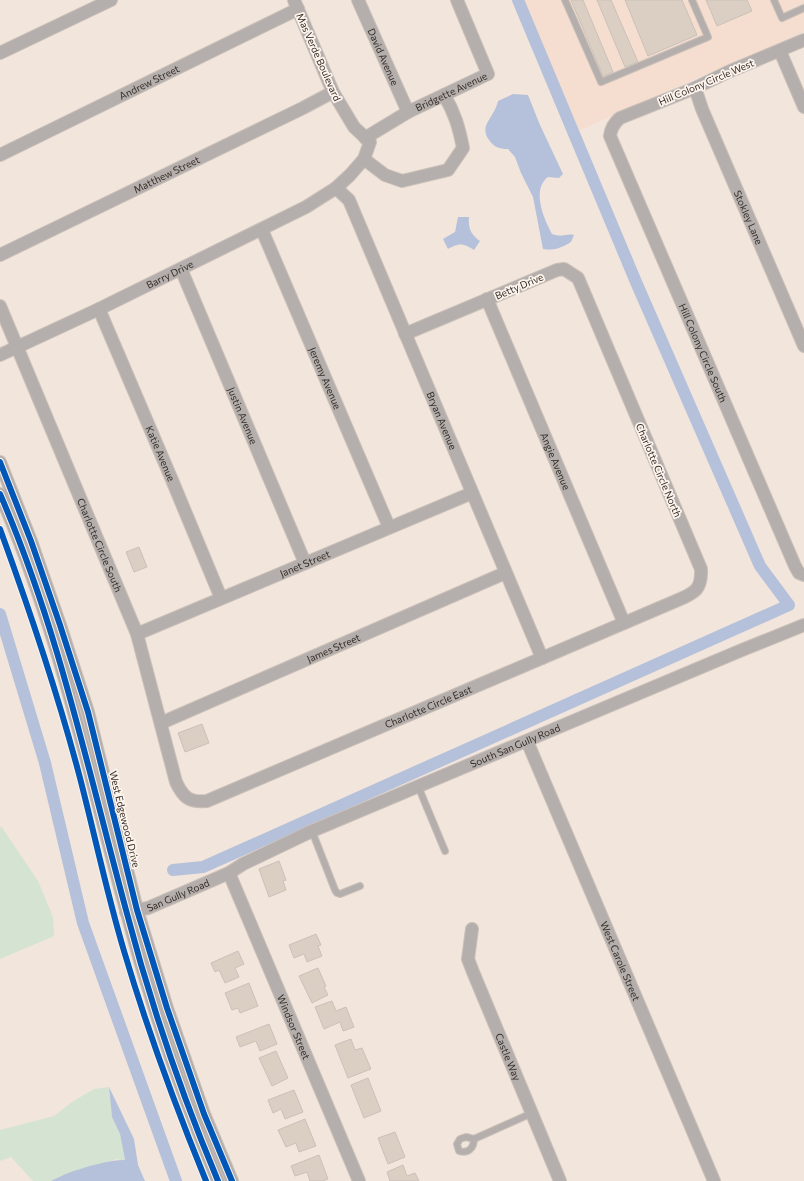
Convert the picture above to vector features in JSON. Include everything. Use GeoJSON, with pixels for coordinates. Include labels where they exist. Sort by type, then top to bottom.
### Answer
{"type":"FeatureCollection","features":[{"type":"Feature","properties":{"kind":"street"},"geometry":{"type":"LineString","coordinates":[[0,53],[111,0]]}},
{"type":"Feature","properties":{"kind":"street","name":"David Avenue"},"geometry":{"type":"LineString","coordinates":[[358,0],[408,112]]}},
{"type":"Feature","properties":{"kind":"street","name":"Bridgette Avenue"},"geometry":{"type":"LineString","coordinates":[[365,138],[408,112],[488,74],[457,0]]}},
{"type":"Feature","properties":{"kind":"street","name":"Mas Verde Boulevard"},"geometry":{"type":"LineString","coordinates":[[296,4],[333,92],[354,127],[365,138]]}},
{"type":"Feature","properties":{"kind":"street","name":"Andrew Street"},"geometry":{"type":"LineString","coordinates":[[0,154],[296,4]]}},
{"type":"Feature","properties":{"kind":"street","name":"Hill Colony Circle West"},"geometry":{"type":"LineString","coordinates":[[612,127],[620,118],[695,88],[728,72],[804,40]]}},
{"type":"Feature","properties":{"kind":"street"},"geometry":{"type":"LineString","coordinates":[[780,51],[804,107]]}},
{"type":"Feature","properties":{"kind":"street","name":"Stokley Lane"},"geometry":{"type":"LineString","coordinates":[[695,88],[702,108],[804,346]]}},
{"type":"Feature","properties":{"kind":"street","name":"Matthew Street"},"geometry":{"type":"LineString","coordinates":[[0,255],[333,92]]}},
{"type":"Feature","properties":{"kind":"street"},"geometry":{"type":"LineString","coordinates":[[364,159],[385,175],[402,181],[448,170],[464,148],[454,111],[444,95]]}},
{"type":"Feature","properties":{"kind":"street","name":"Hill Colony Circle South"},"geometry":{"type":"LineString","coordinates":[[612,127],[610,136],[795,566],[799,573],[804,575]]}},
{"type":"Feature","properties":{"kind":"street"},"geometry":{"type":"LineString","coordinates":[[336,188],[364,159],[370,142],[365,138]]}},
{"type":"Feature","properties":{"kind":"street","name":"Barry Drive"},"geometry":{"type":"LineString","coordinates":[[0,355],[99,309],[231,243],[262,230],[306,207],[336,188]]}},
{"type":"Feature","properties":{"kind":"street","name":"Bryan Avenue"},"geometry":{"type":"LineString","coordinates":[[336,188],[349,200],[542,658]]}},
{"type":"Feature","properties":{"kind":"street","name":"Jeremy Avenue"},"geometry":{"type":"LineString","coordinates":[[262,230],[389,527]]}},
{"type":"Feature","properties":{"kind":"street","name":"Justin Avenue"},"geometry":{"type":"LineString","coordinates":[[181,269],[305,562]]}},
{"type":"Feature","properties":{"kind":"street","name":"Betty Drive"},"geometry":{"type":"LineString","coordinates":[[405,334],[556,270],[564,269],[578,278],[601,331]]}},
{"type":"Feature","properties":{"kind":"street","name":"Angie Avenue"},"geometry":{"type":"LineString","coordinates":[[487,299],[624,623]]}},
{"type":"Feature","properties":{"kind":"street","name":"Charlotte Circle South"},"geometry":{"type":"LineString","coordinates":[[0,306],[137,634],[172,768],[180,790]]}},
{"type":"Feature","properties":{"kind":"street","name":"Katie Avenue"},"geometry":{"type":"LineString","coordinates":[[99,309],[221,598]]}},
{"type":"Feature","properties":{"kind":"street","name":"Charlotte Circle North"},"geometry":{"type":"LineString","coordinates":[[601,331],[701,569],[702,580],[698,588],[693,594],[678,600]]}},
{"type":"Feature","properties":{"kind":"street","name":"West Edgewood Drive"},"geometry":{"type":"LineString","coordinates":[[0,462],[33,548],[88,712],[156,1012],[182,1087],[218,1181]]}},
{"type":"Feature","properties":{"kind":"street","name":"Janet Street"},"geometry":{"type":"LineString","coordinates":[[137,634],[472,493]]}},
{"type":"Feature","properties":{"kind":"street","name":"West Edgewood Drive"},"geometry":{"type":"LineString","coordinates":[[0,494],[26,560],[53,641],[132,911],[204,1114],[232,1181]]}},
{"type":"Feature","properties":{"kind":"street","name":"James Street"},"geometry":{"type":"LineString","coordinates":[[161,723],[505,573]]}},
{"type":"Feature","properties":{"kind":"street","name":"Charlotte Circle East"},"geometry":{"type":"LineString","coordinates":[[180,790],[189,799],[199,802],[207,801],[678,600]]}},
{"type":"Feature","properties":{"kind":"street","name":"South San Gully Road"},"geometry":{"type":"LineString","coordinates":[[229,873],[243,864],[312,831],[736,652],[804,625]]}},
{"type":"Feature","properties":{"kind":"street","name":"West Carole Street"},"geometry":{"type":"LineString","coordinates":[[527,741],[714,1181]]}},
{"type":"Feature","properties":{"kind":"street","name":"San Gully Road"},"geometry":{"type":"LineString","coordinates":[[132,911],[148,908],[229,873]]}},
{"type":"Feature","properties":{"kind":"street","name":"Windsor Street"},"geometry":{"type":"LineString","coordinates":[[229,873],[359,1181]]}},
{"type":"Feature","properties":{"kind":"street","name":"Castle Way"},"geometry":{"type":"LineString","coordinates":[[472,929],[468,959],[470,966],[560,1181]]}},
{"type":"Feature","properties":{"kind":"lane"},"geometry":{"type":"LineString","coordinates":[[565,0],[601,82],[708,37],[692,0]]}},
{"type":"Feature","properties":{"kind":"lane"},"geometry":{"type":"LineString","coordinates":[[774,0],[782,18],[804,8]]}},
{"type":"Feature","properties":{"kind":"lane"},"geometry":{"type":"LineString","coordinates":[[418,786],[445,851]]}},
{"type":"Feature","properties":{"kind":"lane"},"geometry":{"type":"LineString","coordinates":[[312,831],[337,893],[340,894],[360,886]]}},
{"type":"Feature","properties":{"kind":"lane"},"geometry":{"type":"LineString","coordinates":[[474,1139],[532,1113]]}},
{"type":"Feature","properties":{"kind":"shaded area"},"geometry":{"type":"Polygon","coordinates":[[[515,0],[804,0],[804,32],[617,113],[573,134],[515,0]]]}},
{"type":"Feature","properties":{"kind":"green space"},"geometry":{"type":"Polygon","coordinates":[[[1,826],[38,881],[53,917],[54,936],[0,959],[0,828],[1,826]]]}},
{"type":"Feature","properties":{"kind":"green space"},"geometry":{"type":"Polygon","coordinates":[[[109,1087],[112,1117],[120,1134],[125,1161],[117,1159],[58,1177],[51,1181],[33,1181],[11,1157],[0,1161],[0,1130],[54,1116],[72,1102],[94,1089],[109,1087]]]}},
{"type":"Feature","properties":{"kind":"water"},"geometry":{"type":"Polygon","coordinates":[[[513,94],[528,95],[563,174],[559,178],[548,177],[543,183],[540,189],[541,205],[552,234],[559,236],[574,235],[571,242],[551,250],[543,249],[533,197],[515,157],[508,149],[495,146],[489,140],[485,129],[498,101],[513,94]]]}},
{"type":"Feature","properties":{"kind":"water"},"geometry":{"type":"Polygon","coordinates":[[[458,217],[469,217],[471,231],[480,241],[474,250],[467,246],[461,245],[448,249],[443,239],[455,232],[458,217]]]}},
{"type":"Feature","properties":{"kind":"water"},"geometry":{"type":"Polygon","coordinates":[[[109,1087],[134,1139],[138,1165],[145,1181],[51,1181],[87,1167],[118,1160],[125,1160],[120,1134],[112,1117],[109,1087]]]}},
{"type":"Feature","properties":{"kind":"building"},"geometry":{"type":"Polygon","coordinates":[[[571,0],[583,0],[613,72],[603,76],[571,0]]]}},
{"type":"Feature","properties":{"kind":"building"},"geometry":{"type":"Polygon","coordinates":[[[597,0],[611,0],[638,62],[625,67],[597,0]]]}},
{"type":"Feature","properties":{"kind":"building"},"geometry":{"type":"Polygon","coordinates":[[[625,0],[682,0],[697,35],[648,56],[625,0]]]}},
{"type":"Feature","properties":{"kind":"building"},"geometry":{"type":"Polygon","coordinates":[[[706,0],[747,0],[752,11],[717,26],[706,0]]]}},
{"type":"Feature","properties":{"kind":"building"},"geometry":{"type":"Polygon","coordinates":[[[139,547],[147,567],[134,572],[126,552],[139,547]]]}},
{"type":"Feature","properties":{"kind":"building"},"geometry":{"type":"Polygon","coordinates":[[[202,724],[209,743],[185,752],[178,733],[202,724]]]}},
{"type":"Feature","properties":{"kind":"building"},"geometry":{"type":"Polygon","coordinates":[[[279,861],[286,880],[283,881],[286,890],[269,897],[259,869],[279,861]]]}},
{"type":"Feature","properties":{"kind":"building"},"geometry":{"type":"Polygon","coordinates":[[[316,934],[321,945],[318,946],[322,956],[307,962],[304,954],[294,958],[289,945],[316,934]]]}},
{"type":"Feature","properties":{"kind":"building"},"geometry":{"type":"Polygon","coordinates":[[[238,951],[244,964],[235,968],[239,977],[225,983],[219,970],[215,972],[211,963],[238,951]]]}},
{"type":"Feature","properties":{"kind":"building"},"geometry":{"type":"Polygon","coordinates":[[[318,968],[326,986],[324,987],[328,995],[312,1003],[299,976],[318,968]]]}},
{"type":"Feature","properties":{"kind":"building"},"geometry":{"type":"Polygon","coordinates":[[[249,983],[258,1006],[240,1013],[238,1008],[232,1010],[225,993],[249,983]]]}},
{"type":"Feature","properties":{"kind":"building"},"geometry":{"type":"Polygon","coordinates":[[[332,1001],[336,1011],[346,1007],[354,1027],[343,1031],[340,1022],[324,1029],[315,1007],[332,1001]]]}},
{"type":"Feature","properties":{"kind":"building"},"geometry":{"type":"Polygon","coordinates":[[[269,1024],[277,1044],[260,1051],[256,1041],[240,1047],[236,1037],[269,1024]]]}},
{"type":"Feature","properties":{"kind":"building"},"geometry":{"type":"Polygon","coordinates":[[[351,1039],[355,1050],[362,1048],[371,1069],[348,1078],[335,1045],[351,1039]]]}},
{"type":"Feature","properties":{"kind":"building"},"geometry":{"type":"Polygon","coordinates":[[[276,1051],[288,1078],[272,1086],[259,1058],[276,1051]]]}},
{"type":"Feature","properties":{"kind":"building"},"geometry":{"type":"Polygon","coordinates":[[[368,1078],[381,1111],[364,1118],[351,1085],[368,1078]]]}},
{"type":"Feature","properties":{"kind":"building"},"geometry":{"type":"Polygon","coordinates":[[[294,1090],[303,1112],[285,1119],[281,1109],[273,1113],[268,1100],[294,1090]]]}},
{"type":"Feature","properties":{"kind":"building"},"geometry":{"type":"Polygon","coordinates":[[[305,1119],[316,1146],[299,1152],[296,1143],[286,1147],[278,1130],[305,1119]]]}},
{"type":"Feature","properties":{"kind":"building"},"geometry":{"type":"Polygon","coordinates":[[[395,1132],[405,1157],[388,1164],[378,1138],[395,1132]]]}},
{"type":"Feature","properties":{"kind":"building"},"geometry":{"type":"Polygon","coordinates":[[[319,1155],[328,1179],[323,1181],[310,1181],[307,1172],[295,1176],[291,1166],[319,1155]]]}},
{"type":"Feature","properties":{"kind":"building"},"geometry":{"type":"Polygon","coordinates":[[[403,1165],[407,1176],[415,1173],[419,1181],[390,1181],[387,1172],[403,1165]]]}},
{"type":"Feature","properties":{"kind":"waterway"},"geometry":{"type":"LineString","coordinates":[[173,870],[203,867],[789,605],[760,566],[636,282],[518,0]]}},
{"type":"Feature","properties":{"kind":"waterway"},"geometry":{"type":"LineString","coordinates":[[0,614],[45,763],[83,923],[176,1181]]}},
{"type":"Feature","properties":{"kind":"cycle path"},"geometry":{"type":"LineString","coordinates":[[0,462],[31,541],[88,712],[137,910],[167,1008],[204,1114],[232,1181]]}},
{"type":"Feature","properties":{"kind":"cycle path"},"geometry":{"type":"LineString","coordinates":[[0,494],[21,544],[55,647],[85,752],[145,979],[179,1081],[218,1181]]}},
{"type":"Feature","properties":{"kind":"cycle path"},"geometry":{"type":"LineString","coordinates":[[0,529],[53,684],[80,778],[112,908],[142,1009],[183,1124],[206,1181]]}}]}
